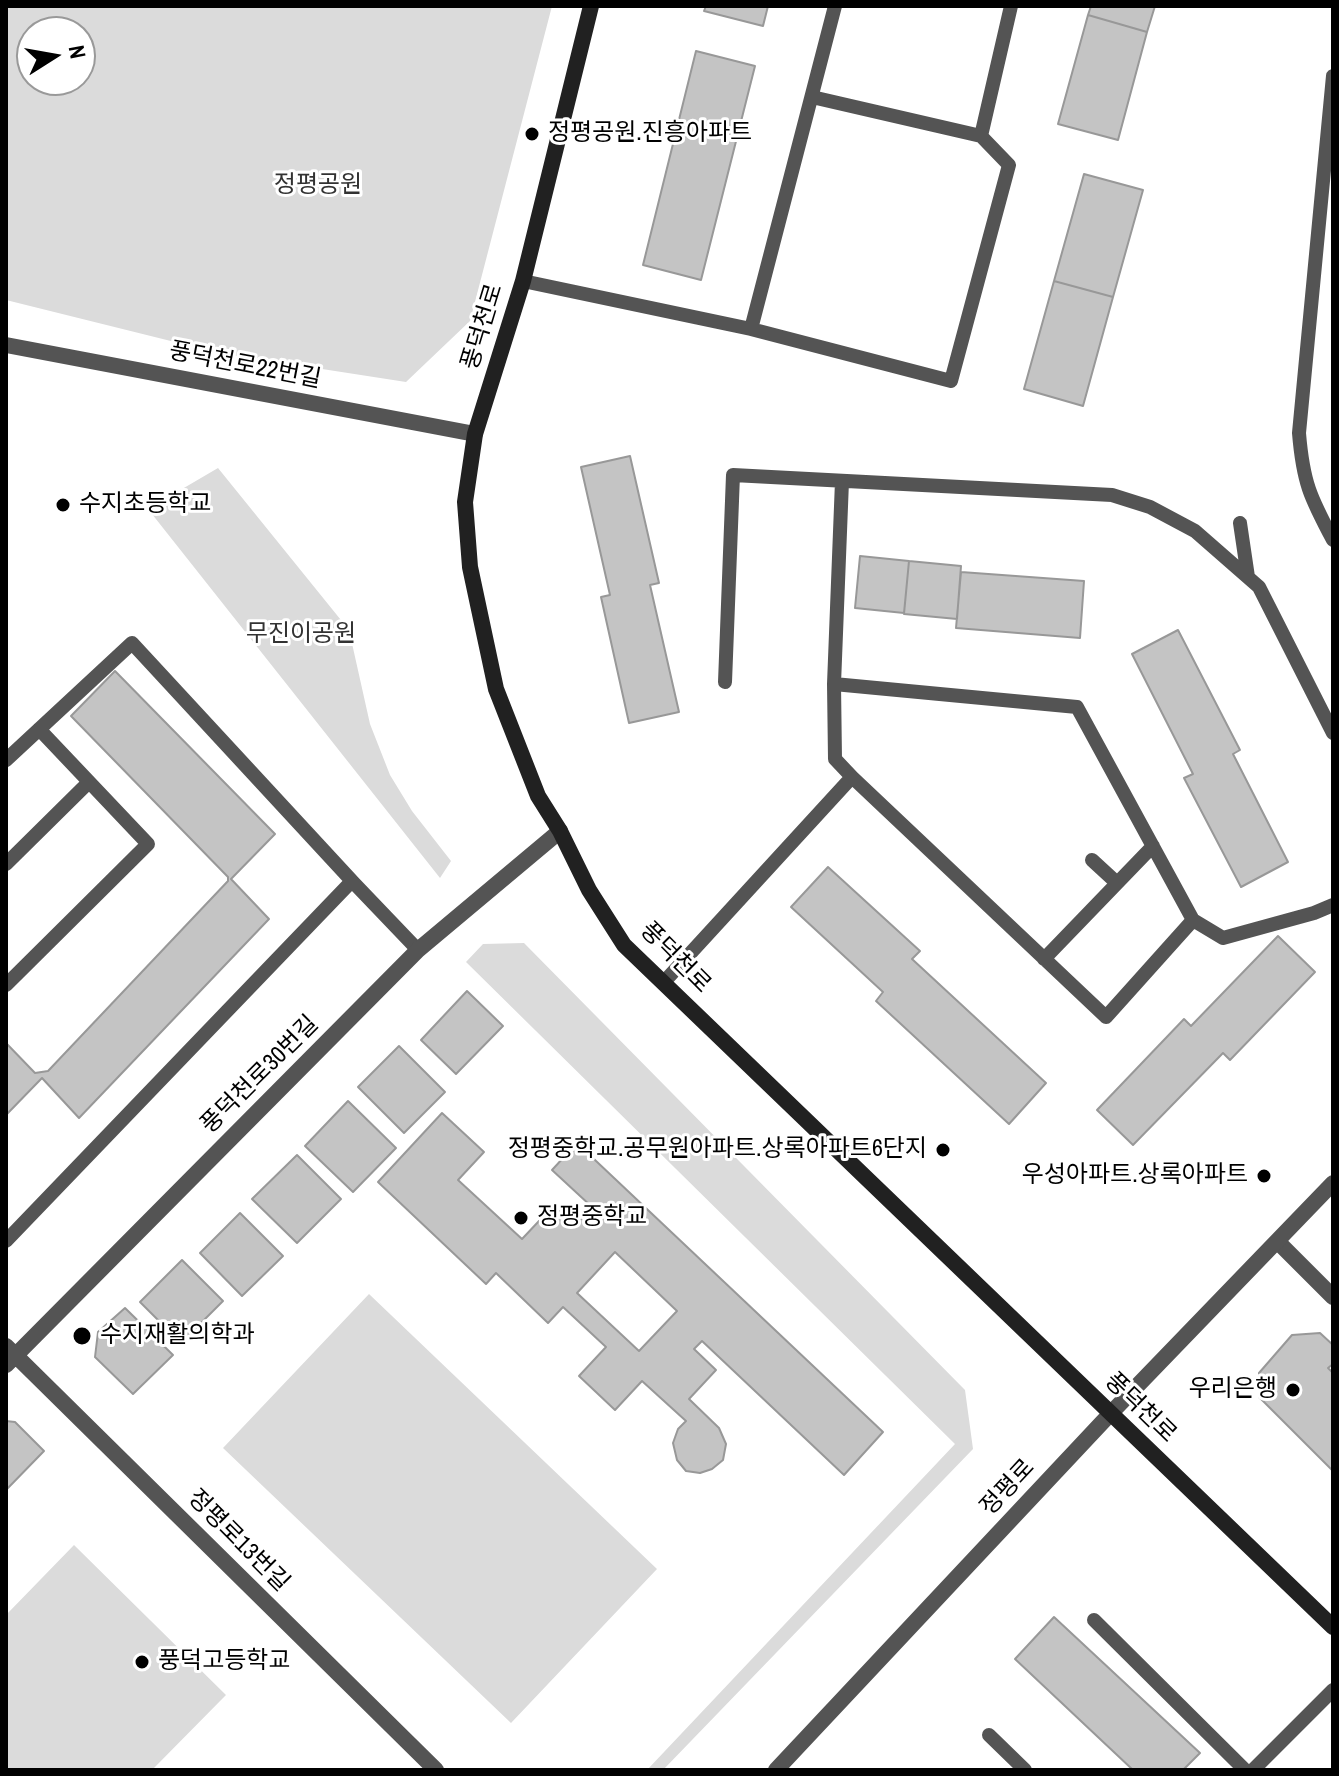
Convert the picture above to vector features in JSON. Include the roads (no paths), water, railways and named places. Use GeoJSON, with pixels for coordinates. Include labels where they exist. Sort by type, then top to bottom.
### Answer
{"type":"FeatureCollection","features":[{"type":"Feature","properties":{"kind":"main road","name":"풍덕천로"},"geometry":{"type":"LineString","coordinates":[[591,6],[523,281],[475,434],[465,502],[470,567],[496,689],[538,796],[560,831],[589,890],[624,945],[1333,1627]]}},
{"type":"Feature","properties":{"kind":"street","name":"풍덕천로22번길"},"geometry":{"type":"LineString","coordinates":[[6,345],[475,434]]}},
{"type":"Feature","properties":{"kind":"street","name":"풍덕천로30번길"},"geometry":{"type":"LineString","coordinates":[[9,1356],[418,950],[560,831]]}},
{"type":"Feature","properties":{"kind":"street","name":"정평로"},"geometry":{"type":"LineString","coordinates":[[776,1770],[1111,1413],[1333,1183]]}},
{"type":"Feature","properties":{"kind":"street"},"geometry":{"type":"LineString","coordinates":[[1278,1242],[1333,1297]]}},
{"type":"Feature","properties":{"kind":"street","name":"정평로13번길"},"geometry":{"type":"LineString","coordinates":[[9,1356],[436,1770]]}},
{"type":"Feature","properties":{"kind":"lane"},"geometry":{"type":"LineString","coordinates":[[751,329],[835,6]]}},
{"type":"Feature","properties":{"kind":"lane"},"geometry":{"type":"LineString","coordinates":[[981,136],[1011,6]]}},
{"type":"Feature","properties":{"kind":"lane"},"geometry":{"type":"LineString","coordinates":[[1333,76],[1299,433],[1302,470],[1309,495],[1333,540]]}},
{"type":"Feature","properties":{"kind":"lane"},"geometry":{"type":"LineString","coordinates":[[523,281],[751,329],[951,381],[1009,165],[981,136],[812,97]]}},
{"type":"Feature","properties":{"kind":"lane"},"geometry":{"type":"LineString","coordinates":[[725,682],[733,475],[1112,495],[1150,507],[1195,531],[1259,587],[1333,733]]}},
{"type":"Feature","properties":{"kind":"lane"},"geometry":{"type":"LineString","coordinates":[[842,481],[834,684],[835,759],[1106,1017],[1193,920]]}},
{"type":"Feature","properties":{"kind":"lane"},"geometry":{"type":"LineString","coordinates":[[1240,523],[1248,577]]}},
{"type":"Feature","properties":{"kind":"lane"},"geometry":{"type":"LineString","coordinates":[[6,760],[132,643],[418,950]]}},
{"type":"Feature","properties":{"kind":"lane"},"geometry":{"type":"LineString","coordinates":[[834,684],[1077,707],[1193,920],[1223,938],[1333,905]]}},
{"type":"Feature","properties":{"kind":"lane"},"geometry":{"type":"LineString","coordinates":[[6,985],[148,844],[39,729]]}},
{"type":"Feature","properties":{"kind":"lane"},"geometry":{"type":"LineString","coordinates":[[664,982],[852,777]]}},
{"type":"Feature","properties":{"kind":"lane"},"geometry":{"type":"LineString","coordinates":[[6,864],[89,782]]}},
{"type":"Feature","properties":{"kind":"lane"},"geometry":{"type":"LineString","coordinates":[[1044,959],[1153,846]]}},
{"type":"Feature","properties":{"kind":"lane"},"geometry":{"type":"LineString","coordinates":[[1092,860],[1117,883]]}},
{"type":"Feature","properties":{"kind":"lane"},"geometry":{"type":"LineString","coordinates":[[6,1241],[352,881]]}},
{"type":"Feature","properties":{"kind":"lane"},"geometry":{"type":"LineString","coordinates":[[1094,1620],[1245,1770]]}},
{"type":"Feature","properties":{"kind":"lane"},"geometry":{"type":"LineString","coordinates":[[1253,1770],[1333,1690]]}},
{"type":"Feature","properties":{"kind":"lane"},"geometry":{"type":"LineString","coordinates":[[989,1735],[1024,1770]]}},
{"type":"Feature","properties":{"kind":"place","name":"정평공원.진흥아파트"},"geometry":{"type":"Point","coordinates":[532,134]}},
{"type":"Feature","properties":{"kind":"place","name":"수지초등학교"},"geometry":{"type":"Point","coordinates":[63,505]}},
{"type":"Feature","properties":{"kind":"place","name":"정평중학교.공무원아파트.상록아파트6단지"},"geometry":{"type":"Point","coordinates":[943,1150]}},
{"type":"Feature","properties":{"kind":"place","name":"우성아파트.상록아파트"},"geometry":{"type":"Point","coordinates":[1264,1176]}},
{"type":"Feature","properties":{"kind":"place","name":"정평중학교"},"geometry":{"type":"Point","coordinates":[521,1218]}},
{"type":"Feature","properties":{"kind":"place","name":"수지재활의학과"},"geometry":{"type":"Point","coordinates":[82,1336]}},
{"type":"Feature","properties":{"kind":"place","name":"우리은행"},"geometry":{"type":"Point","coordinates":[1293,1390]}},
{"type":"Feature","properties":{"kind":"place","name":"풍덕고등학교"},"geometry":{"type":"Point","coordinates":[142,1662]}},
{"type":"Feature","properties":{"kind":"park label","name":"정평공원"},"geometry":{"type":"Point","coordinates":[318,186]}},
{"type":"Feature","properties":{"kind":"park label","name":"무진이공원"},"geometry":{"type":"Point","coordinates":[301,635]}}]}
